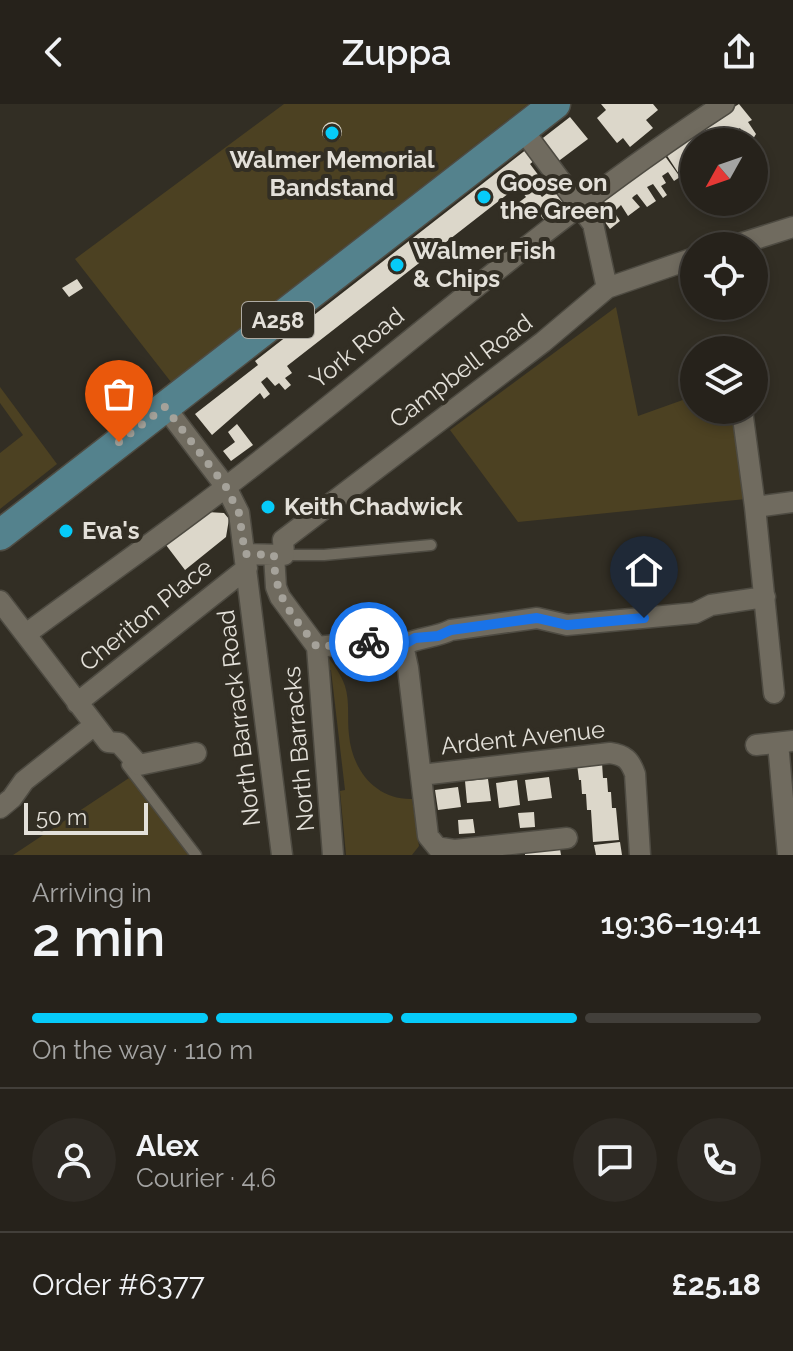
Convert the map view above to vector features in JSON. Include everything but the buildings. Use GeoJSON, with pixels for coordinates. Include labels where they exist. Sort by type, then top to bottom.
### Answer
{"type":"FeatureCollection","features":[{"type":"Feature","properties":{"kind":"main road","name":"A258"},"geometry":{"type":"LineString","coordinates":[[0,535],[555,104]]}},
{"type":"Feature","properties":{"kind":"street","name":"York Road"},"geometry":{"type":"LineString","coordinates":[[26,634],[226,487],[579,205],[652,151],[724,104]]}},
{"type":"Feature","properties":{"kind":"street"},"geometry":{"type":"LineString","coordinates":[[522,129],[593,224],[607,288]]}},
{"type":"Feature","properties":{"kind":"street"},"geometry":{"type":"LineString","coordinates":[[768,235],[793,227]]}},
{"type":"Feature","properties":{"kind":"street","name":"Campbell Road"},"geometry":{"type":"LineString","coordinates":[[279,555],[283,540],[543,342],[607,288],[680,263]]}},
{"type":"Feature","properties":{"kind":"street","name":"North Barrack Road"},"geometry":{"type":"LineString","coordinates":[[165,407],[226,487],[239,513],[282,855]]}},
{"type":"Feature","properties":{"kind":"street"},"geometry":{"type":"LineString","coordinates":[[744,424],[774,693]]}},
{"type":"Feature","properties":{"kind":"street"},"geometry":{"type":"LineString","coordinates":[[755,507],[793,502]]}},
{"type":"Feature","properties":{"kind":"street"},"geometry":{"type":"LineString","coordinates":[[246,561],[279,555]]}},
{"type":"Feature","properties":{"kind":"street","name":"North Barracks"},"geometry":{"type":"LineString","coordinates":[[279,555],[276,587],[280,597],[317,647],[333,855]]}},
{"type":"Feature","properties":{"kind":"street","name":"Cheriton Place"},"geometry":{"type":"LineString","coordinates":[[77,703],[246,561]]}},
{"type":"Feature","properties":{"kind":"street"},"geometry":{"type":"LineString","coordinates":[[317,647],[382,640],[403,645],[415,638],[438,636],[451,630],[537,618],[567,625],[695,613],[711,605],[765,597]]}},
{"type":"Feature","properties":{"kind":"street"},"geometry":{"type":"LineString","coordinates":[[0,601],[108,742],[119,743],[139,765],[196,753]]}},
{"type":"Feature","properties":{"kind":"street","name":"Ardent Avenue"},"geometry":{"type":"LineString","coordinates":[[403,645],[428,836],[437,847],[499,850]]}},
{"type":"Feature","properties":{"kind":"street"},"geometry":{"type":"LineString","coordinates":[[0,808],[24,781],[87,731]]}},
{"type":"Feature","properties":{"kind":"street"},"geometry":{"type":"LineString","coordinates":[[756,745],[786,742],[788,855]]}},
{"type":"Feature","properties":{"kind":"street","name":"Ardent Avenue"},"geometry":{"type":"LineString","coordinates":[[421,775],[610,753],[622,755],[630,762],[635,774],[640,855]]}},
{"type":"Feature","properties":{"kind":"street"},"geometry":{"type":"LineString","coordinates":[[499,850],[567,838]]}},
{"type":"Feature","properties":{"kind":"lane"},"geometry":{"type":"LineString","coordinates":[[279,555],[324,555],[431,545]]}},
{"type":"Feature","properties":{"kind":"lane"},"geometry":{"type":"LineString","coordinates":[[108,742],[196,855]]}},
{"type":"Feature","properties":{"kind":"shaded area"},"geometry":{"type":"Polygon","coordinates":[[[284,104],[528,104],[171,382],[75,259],[284,104]]]}},
{"type":"Feature","properties":{"kind":"shaded area"},"geometry":{"type":"Polygon","coordinates":[[[616,307],[638,416],[680,401],[680,424],[738,424],[746,499],[518,522],[450,430],[616,307]]]}},
{"type":"Feature","properties":{"kind":"shaded area"},"geometry":{"type":"Polygon","coordinates":[[[0,387],[57,464],[0,509],[0,453],[23,435],[0,403],[0,387]]]}},
{"type":"Feature","properties":{"kind":"shaded area"},"geometry":{"type":"Polygon","coordinates":[[[326,654],[345,686],[351,748],[361,771],[387,794],[412,799],[419,846],[412,855],[346,855],[340,791],[345,790],[331,670],[321,670],[326,654]]]}},
{"type":"Feature","properties":{"kind":"shaded area"},"geometry":{"type":"Polygon","coordinates":[[[129,778],[193,855],[13,855],[129,778]]]}},
{"type":"Feature","properties":{"kind":"way so far"},"geometry":{"type":"LineString","coordinates":[[119,442],[165,407],[226,487],[239,513],[245,554],[274,555],[276,587],[280,597],[317,647],[369,642]]}},
{"type":"Feature","properties":{"kind":"place","name":"Walmer Memorial Bandstand"},"geometry":{"type":"Point","coordinates":[332,133]}},
{"type":"Feature","properties":{"kind":"place","name":"Goose on the Green"},"geometry":{"type":"Point","coordinates":[484,197]}},
{"type":"Feature","properties":{"kind":"place","name":"Walmer Fish & Chips"},"geometry":{"type":"Point","coordinates":[397,265]}},
{"type":"Feature","properties":{"kind":"place","name":"Keith Chadwick"},"geometry":{"type":"Point","coordinates":[268,507]}},
{"type":"Feature","properties":{"kind":"place","name":"Eva's"},"geometry":{"type":"Point","coordinates":[66,531]}},
{"type":"Feature","properties":{"kind":"route"},"geometry":{"type":"LineString","coordinates":[[369,642],[382,640],[403,645],[415,638],[438,636],[451,630],[537,618],[567,625],[644,618]]}}]}
